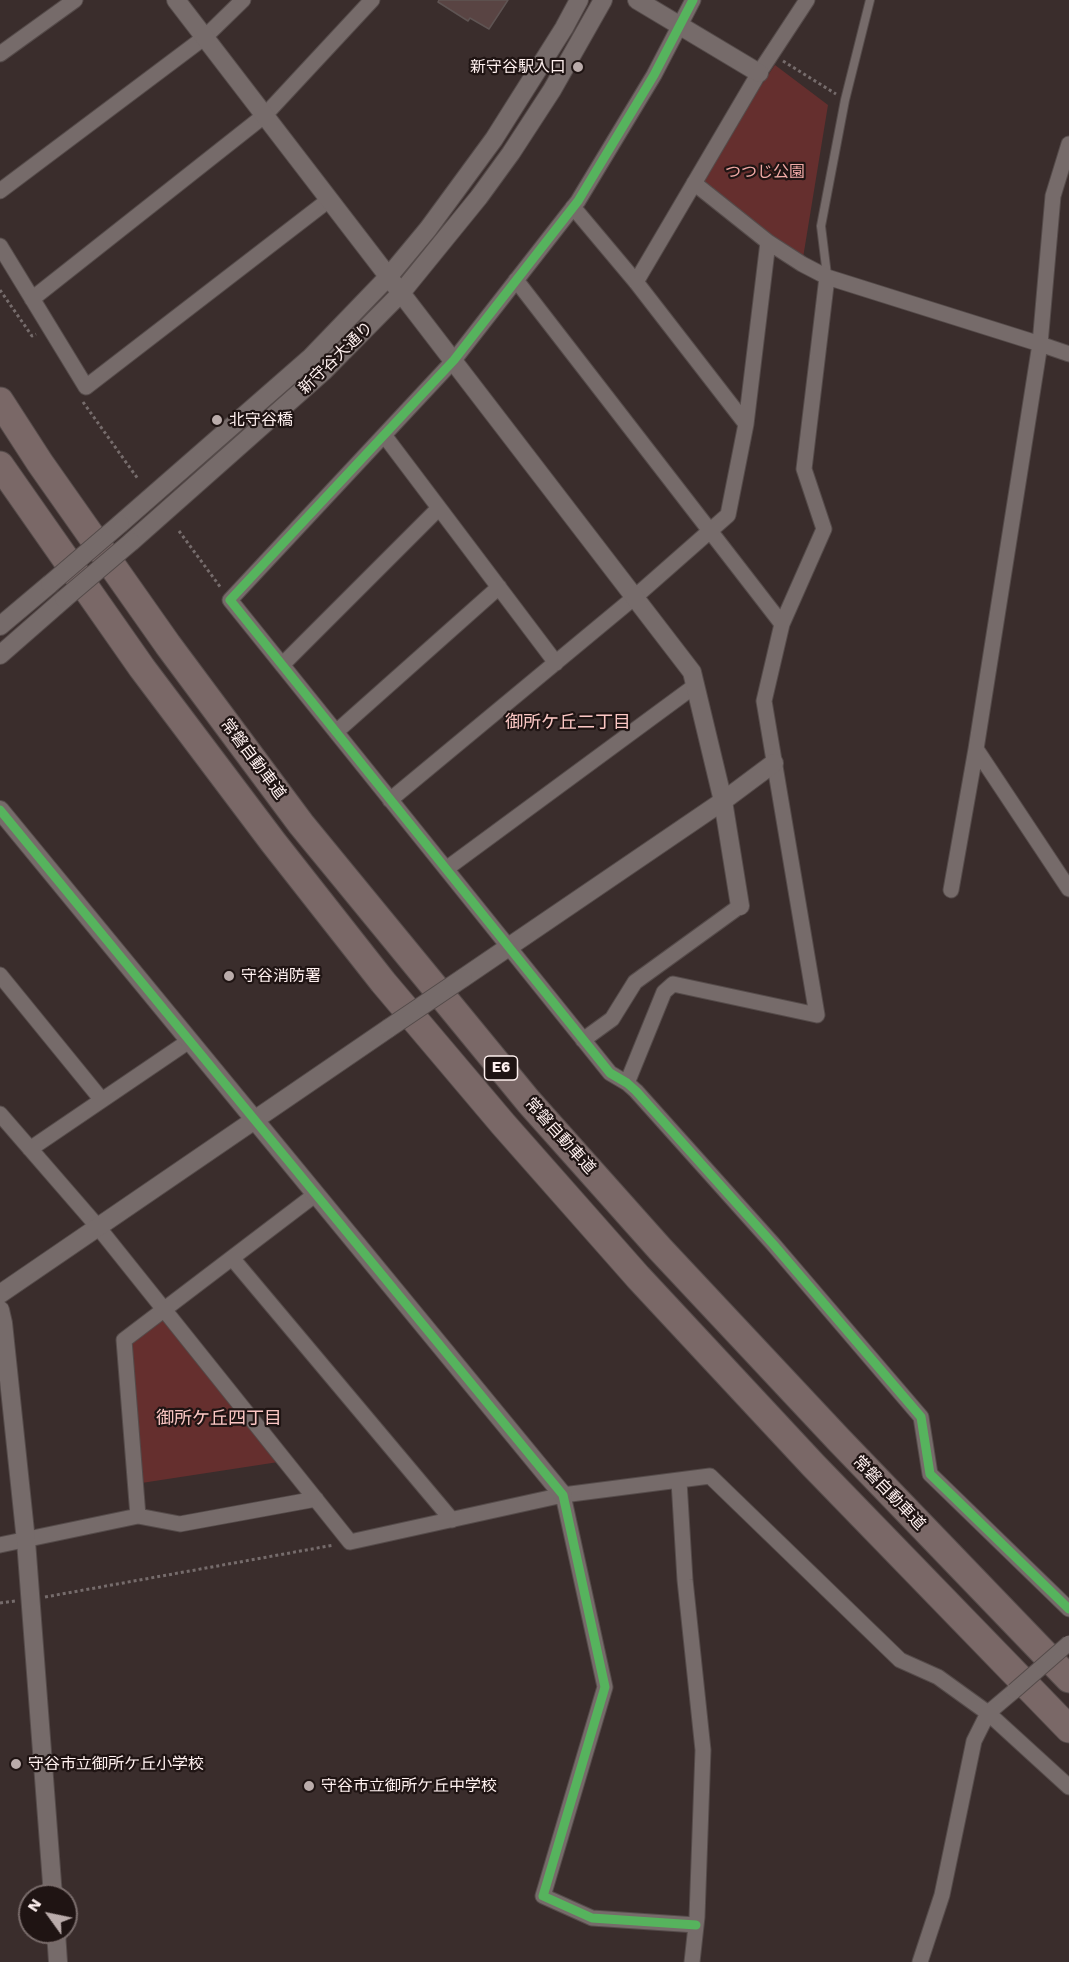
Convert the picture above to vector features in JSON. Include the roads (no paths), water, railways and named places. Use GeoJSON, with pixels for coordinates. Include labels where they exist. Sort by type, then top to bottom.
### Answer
{"type":"FeatureCollection","features":[{"type":"Feature","properties":{"kind":"highway","name":"常磐自動車道"},"geometry":{"type":"LineString","coordinates":[[0,401],[40,463],[168,645],[294,814],[529,1102],[660,1249],[838,1440],[1069,1679]]}},
{"type":"Feature","properties":{"kind":"highway","name":"常磐自動車道"},"geometry":{"type":"LineString","coordinates":[[5,474],[142,668],[273,842],[383,982],[503,1124],[638,1277],[806,1457],[1069,1730]]}},
{"type":"Feature","properties":{"kind":"street"},"geometry":{"type":"LineString","coordinates":[[0,54],[75,0]]}},
{"type":"Feature","properties":{"kind":"street"},"geometry":{"type":"LineString","coordinates":[[176,0],[636,596],[692,672],[723,801],[740,906],[635,982],[612,1019],[583,1040]]}},
{"type":"Feature","properties":{"kind":"street"},"geometry":{"type":"LineString","coordinates":[[0,191],[205,37],[243,0]]}},
{"type":"Feature","properties":{"kind":"street"},"geometry":{"type":"LineString","coordinates":[[32,299],[265,115],[372,0]]}},
{"type":"Feature","properties":{"kind":"street","name":"新守谷大通り"},"geometry":{"type":"LineString","coordinates":[[0,626],[311,357],[389,276],[494,139],[564,28],[579,0]]}},
{"type":"Feature","properties":{"kind":"street","name":"新守谷大通り"},"geometry":{"type":"LineString","coordinates":[[0,655],[132,542],[324,371],[401,293],[479,197],[511,153],[552,90],[603,0]]}},
{"type":"Feature","properties":{"kind":"street"},"geometry":{"type":"LineString","coordinates":[[637,0],[759,73]]}},
{"type":"Feature","properties":{"kind":"street"},"geometry":{"type":"LineString","coordinates":[[693,0],[654,75],[573,207],[454,360],[230,600],[610,1073],[627,1083],[766,1236],[921,1417],[930,1474],[1069,1609]]}},
{"type":"Feature","properties":{"kind":"street"},"geometry":{"type":"LineString","coordinates":[[636,282],[759,73],[807,0]]}},
{"type":"Feature","properties":{"kind":"street"},"geometry":{"type":"LineString","coordinates":[[951,890],[976,749],[1040,344],[1053,196],[1069,144]]}},
{"type":"Feature","properties":{"kind":"street"},"geometry":{"type":"LineString","coordinates":[[694,183],[768,242],[827,277],[1069,354]]}},
{"type":"Feature","properties":{"kind":"street"},"geometry":{"type":"LineString","coordinates":[[0,246],[86,387],[330,199]]}},
{"type":"Feature","properties":{"kind":"street"},"geometry":{"type":"LineString","coordinates":[[573,207],[636,282],[746,424]]}},
{"type":"Feature","properties":{"kind":"street"},"geometry":{"type":"LineString","coordinates":[[390,800],[636,596],[728,515],[746,424],[768,242]]}},
{"type":"Feature","properties":{"kind":"street"},"geometry":{"type":"LineString","coordinates":[[627,1083],[664,992],[673,984],[817,1016],[764,701],[783,624],[824,529],[804,469],[827,277]]}},
{"type":"Feature","properties":{"kind":"street"},"geometry":{"type":"LineString","coordinates":[[516,280],[709,532],[783,624]]}},
{"type":"Feature","properties":{"kind":"street"},"geometry":{"type":"LineString","coordinates":[[384,435],[556,663]]}},
{"type":"Feature","properties":{"kind":"street"},"geometry":{"type":"LineString","coordinates":[[282,666],[439,508]]}},
{"type":"Feature","properties":{"kind":"street"},"geometry":{"type":"LineString","coordinates":[[336,732],[499,587]]}},
{"type":"Feature","properties":{"kind":"street"},"geometry":{"type":"LineString","coordinates":[[446,869],[696,685]]}},
{"type":"Feature","properties":{"kind":"street"},"geometry":{"type":"LineString","coordinates":[[976,749],[1069,889]]}},
{"type":"Feature","properties":{"kind":"street"},"geometry":{"type":"LineString","coordinates":[[0,1294],[723,801],[774,763]]}},
{"type":"Feature","properties":{"kind":"street"},"geometry":{"type":"LineString","coordinates":[[0,810],[563,1496],[605,1687],[543,1896],[592,1918],[696,1925]]}},
{"type":"Feature","properties":{"kind":"street"},"geometry":{"type":"LineString","coordinates":[[0,975],[101,1099]]}},
{"type":"Feature","properties":{"kind":"street"},"geometry":{"type":"LineString","coordinates":[[30,1149],[189,1041]]}},
{"type":"Feature","properties":{"kind":"street"},"geometry":{"type":"LineString","coordinates":[[0,1113],[98,1227],[350,1542],[563,1496],[710,1476],[900,1660],[938,1677],[988,1713],[1069,1787]]}},
{"type":"Feature","properties":{"kind":"street"},"geometry":{"type":"LineString","coordinates":[[138,1516],[124,1340],[316,1194]]}},
{"type":"Feature","properties":{"kind":"street"},"geometry":{"type":"LineString","coordinates":[[232,1258],[452,1520]]}},
{"type":"Feature","properties":{"kind":"street"},"geometry":{"type":"LineString","coordinates":[[0,1310],[26,1541],[52,1884]]}},
{"type":"Feature","properties":{"kind":"street"},"geometry":{"type":"LineString","coordinates":[[679,1481],[685,1580],[703,1750],[696,1925],[692,1962]]}},
{"type":"Feature","properties":{"kind":"street"},"geometry":{"type":"LineString","coordinates":[[0,1545],[138,1516],[180,1524],[316,1499]]}},
{"type":"Feature","properties":{"kind":"street"},"geometry":{"type":"LineString","coordinates":[[920,1962],[942,1895],[974,1741],[988,1713],[1069,1643]]}},
{"type":"Feature","properties":{"kind":"street"},"geometry":{"type":"LineString","coordinates":[[57,1944],[58,1962]]}},
{"type":"Feature","properties":{"kind":"lane"},"geometry":{"type":"LineString","coordinates":[[827,277],[821,226],[845,100],[870,0]]}},
{"type":"Feature","properties":{"kind":"place","name":"新守谷駅入口"},"geometry":{"type":"Point","coordinates":[578,67]}},
{"type":"Feature","properties":{"kind":"place","name":"北守谷橋"},"geometry":{"type":"Point","coordinates":[217,420]}},
{"type":"Feature","properties":{"kind":"place","name":"守谷消防署"},"geometry":{"type":"Point","coordinates":[229,976]}},
{"type":"Feature","properties":{"kind":"place","name":"守谷市立御所ケ丘小学校"},"geometry":{"type":"Point","coordinates":[16,1764]}},
{"type":"Feature","properties":{"kind":"place","name":"守谷市立御所ケ丘中学校"},"geometry":{"type":"Point","coordinates":[309,1786]}},
{"type":"Feature","properties":{"kind":"district","name":"御所ケ丘二丁目"},"geometry":{"type":"Point","coordinates":[568,723]}},
{"type":"Feature","properties":{"kind":"district","name":"御所ケ丘四丁目"},"geometry":{"type":"Point","coordinates":[219,1419]}},
{"type":"Feature","properties":{"kind":"park label","name":"つつじ公園"},"geometry":{"type":"Point","coordinates":[765,172]}}]}
